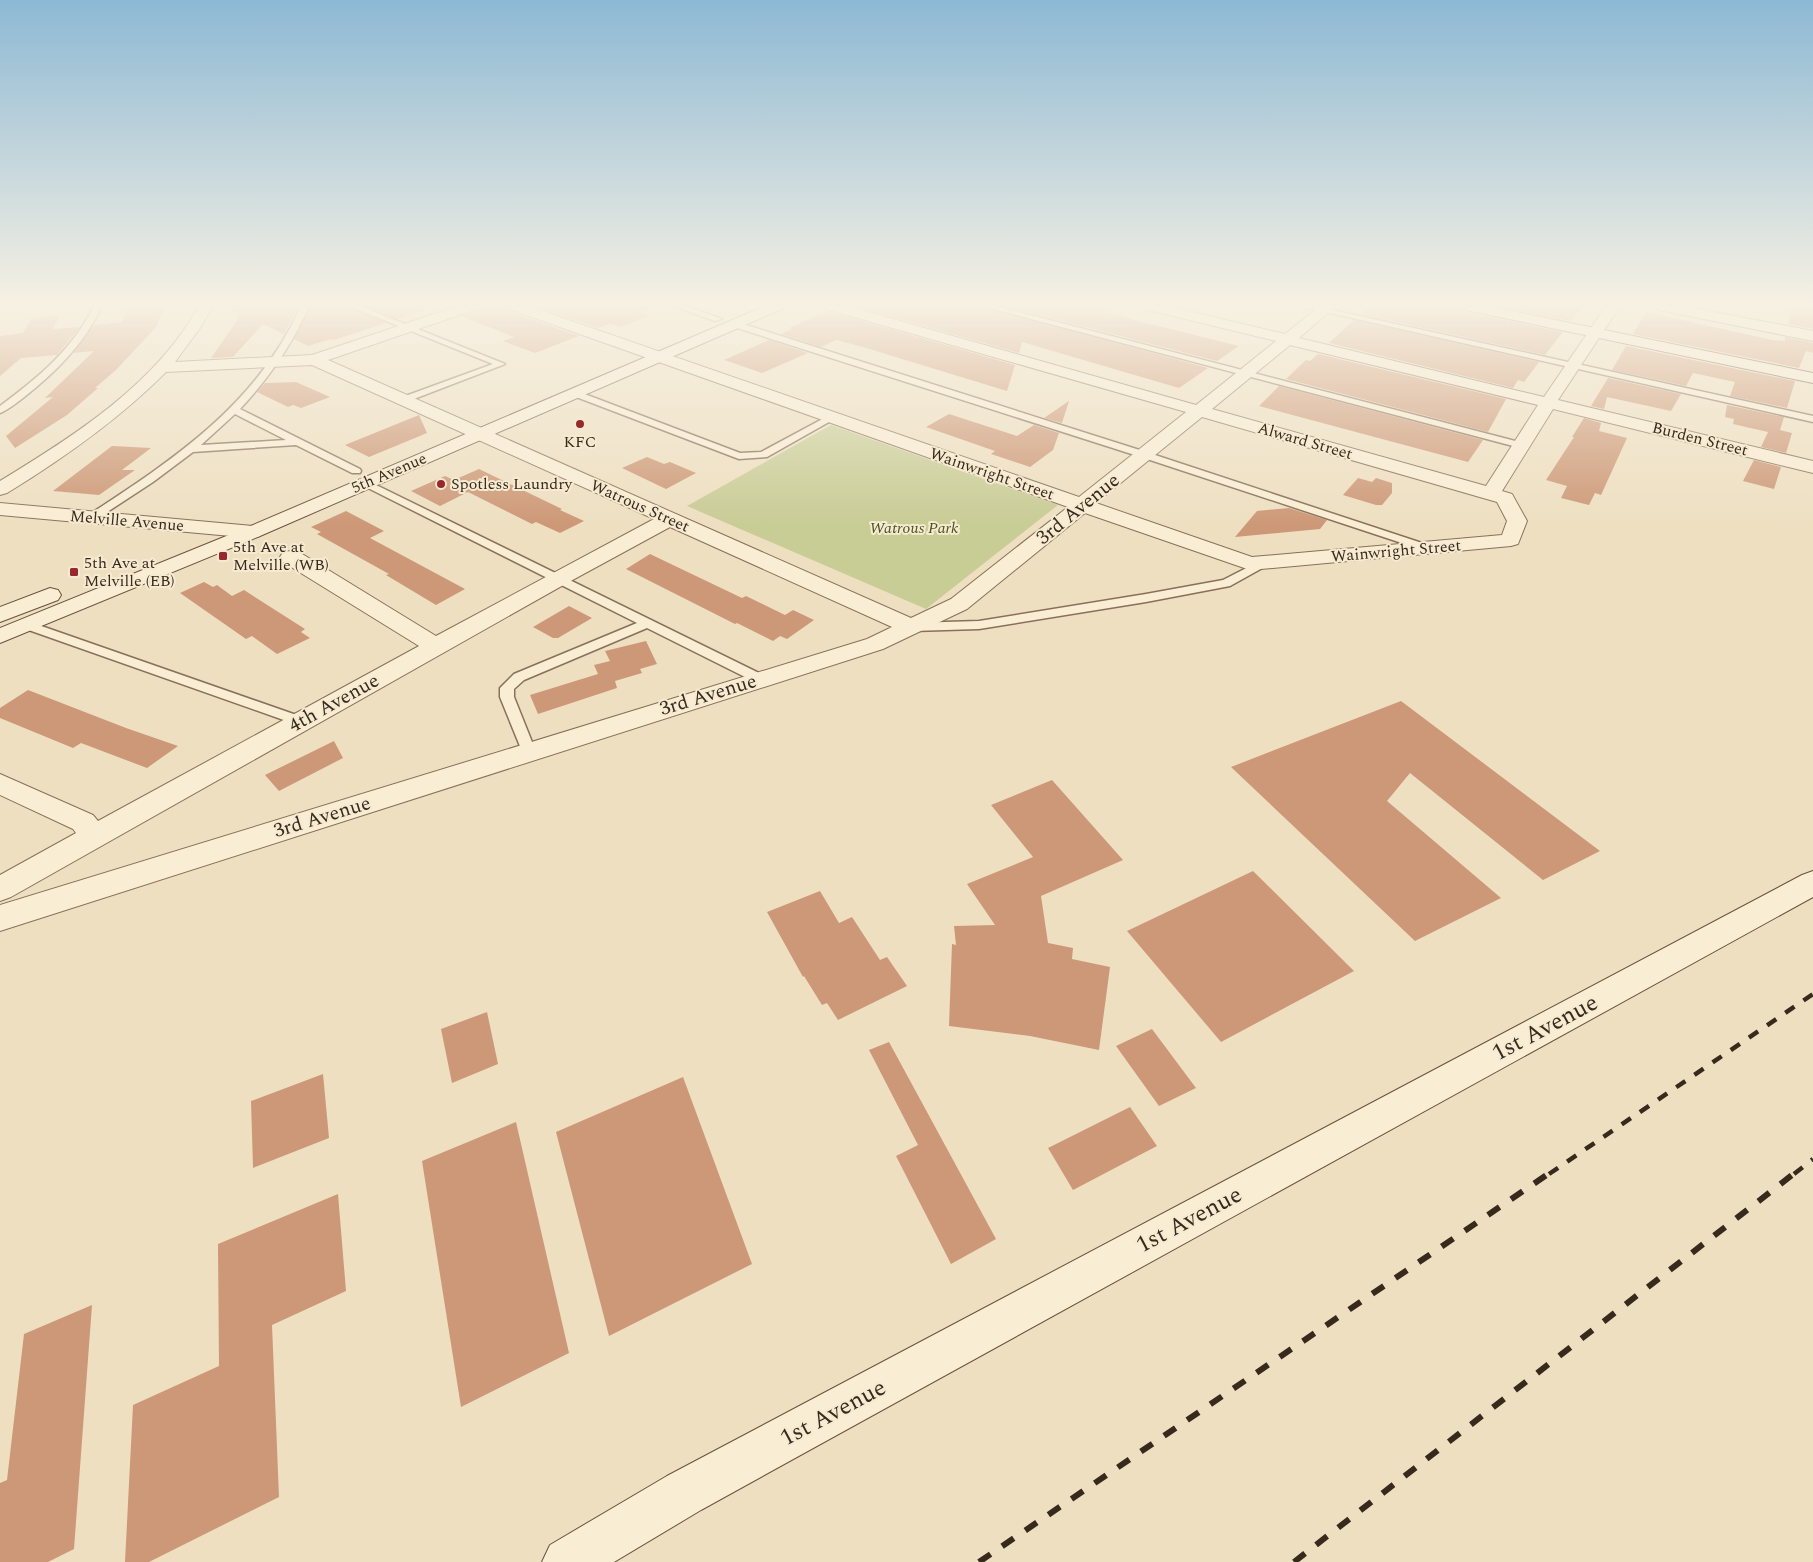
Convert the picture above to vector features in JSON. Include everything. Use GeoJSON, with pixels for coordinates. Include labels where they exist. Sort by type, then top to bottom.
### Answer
{"type":"FeatureCollection","features":[{"type":"Feature","properties":{"kind":"street"},"geometry":{"type":"LineString","coordinates":[[0,489],[62,452],[87,434],[150,379]]}},
{"type":"Feature","properties":{"kind":"street","name":"Watrous Street"},"geometry":{"type":"LineString","coordinates":[[356,379],[912,627]]}},
{"type":"Feature","properties":{"kind":"street","name":"5th Avenue"},"geometry":{"type":"LineString","coordinates":[[0,615],[218,528],[361,477],[592,379]]}},
{"type":"Feature","properties":{"kind":"street","name":"5th Avenue"},"geometry":{"type":"LineString","coordinates":[[472,430],[574,393],[601,379]]}},
{"type":"Feature","properties":{"kind":"street","name":"Wainwright Street"},"geometry":{"type":"LineString","coordinates":[[720,379],[1250,564],[1512,540],[1517,521],[1505,498],[1491,494]]}},
{"type":"Feature","properties":{"kind":"street","name":"Alward Street"},"geometry":{"type":"LineString","coordinates":[[1086,379],[1491,494]]}},
{"type":"Feature","properties":{"kind":"street","name":"3rd Avenue"},"geometry":{"type":"LineString","coordinates":[[0,918],[875,644],[959,604],[1240,379]]}},
{"type":"Feature","properties":{"kind":"street","name":"Burden Street"},"geometry":{"type":"LineString","coordinates":[[1451,379],[1813,466]]}},
{"type":"Feature","properties":{"kind":"street"},"geometry":{"type":"LineString","coordinates":[[1491,494],[1520,445],[1566,379]]}},
{"type":"Feature","properties":{"kind":"street","name":"5th Avenue"},"geometry":{"type":"LineString","coordinates":[[0,636],[253,532],[361,477]]}},
{"type":"Feature","properties":{"kind":"street","name":"Melville Avenue"},"geometry":{"type":"LineString","coordinates":[[0,509],[253,532]]}},
{"type":"Feature","properties":{"kind":"street","name":"4th Avenue"},"geometry":{"type":"LineString","coordinates":[[0,889],[300,721],[669,519]]}},
{"type":"Feature","properties":{"kind":"street"},"geometry":{"type":"LineString","coordinates":[[291,557],[436,646]]}},
{"type":"Feature","properties":{"kind":"street"},"geometry":{"type":"LineString","coordinates":[[0,784],[83,822],[93,836]]}},
{"type":"Feature","properties":{"kind":"street","name":"1st Avenue"},"geometry":{"type":"LineString","coordinates":[[567,1562],[684,1493],[1813,883]]}},
{"type":"Feature","properties":{"kind":"lane"},"geometry":{"type":"LineString","coordinates":[[0,410],[38,379]]}},
{"type":"Feature","properties":{"kind":"lane"},"geometry":{"type":"LineString","coordinates":[[91,518],[190,449],[233,409],[261,379]]}},
{"type":"Feature","properties":{"kind":"lane"},"geometry":{"type":"LineString","coordinates":[[403,400],[460,379]]}},
{"type":"Feature","properties":{"kind":"lane"},"geometry":{"type":"LineString","coordinates":[[906,379],[1145,455],[1426,548]]}},
{"type":"Feature","properties":{"kind":"lane"},"geometry":{"type":"LineString","coordinates":[[1265,379],[1520,445]]}},
{"type":"Feature","properties":{"kind":"lane"},"geometry":{"type":"LineString","coordinates":[[1633,379],[1813,419]]}},
{"type":"Feature","properties":{"kind":"lane"},"geometry":{"type":"LineString","coordinates":[[574,393],[739,456],[763,455],[831,418]]}},
{"type":"Feature","properties":{"kind":"lane"},"geometry":{"type":"LineString","coordinates":[[233,409],[361,477],[760,679]]}},
{"type":"Feature","properties":{"kind":"lane"},"geometry":{"type":"LineString","coordinates":[[190,449],[296,442]]}},
{"type":"Feature","properties":{"kind":"lane"},"geometry":{"type":"LineString","coordinates":[[912,627],[979,625],[1164,595],[1226,583],[1262,564]]}},
{"type":"Feature","properties":{"kind":"lane"},"geometry":{"type":"LineString","coordinates":[[529,752],[507,697],[507,688],[519,677],[648,623]]}},
{"type":"Feature","properties":{"kind":"lane"},"geometry":{"type":"LineString","coordinates":[[27,625],[300,721]]}},
{"type":"Feature","properties":{"kind":"green space","name":"Watrous Park"},"geometry":{"type":"Polygon","coordinates":[[[831,425],[1058,505],[926,609],[687,506],[831,425]]]}},
{"type":"Feature","properties":{"kind":"building"},"geometry":{"type":"Polygon","coordinates":[[[65,379],[106,379],[67,415],[15,448],[6,436],[53,397],[45,398],[65,379]]]}},
{"type":"Feature","properties":{"kind":"building"},"geometry":{"type":"Polygon","coordinates":[[[967,379],[1011,379],[1007,391],[967,379]]]}},
{"type":"Feature","properties":{"kind":"building"},"geometry":{"type":"Polygon","coordinates":[[[1148,379],[1192,379],[1179,388],[1148,379]]]}},
{"type":"Feature","properties":{"kind":"building"},"geometry":{"type":"Polygon","coordinates":[[[1286,379],[1422,379],[1506,399],[1488,432],[1286,379]]]}},
{"type":"Feature","properties":{"kind":"building"},"geometry":{"type":"Polygon","coordinates":[[[1476,379],[1526,379],[1524,382],[1518,380],[1513,388],[1476,379]]]}},
{"type":"Feature","properties":{"kind":"building"},"geometry":{"type":"Polygon","coordinates":[[[1607,379],[1681,394],[1671,411],[1607,397],[1604,409],[1591,406],[1607,379]]]}},
{"type":"Feature","properties":{"kind":"building"},"geometry":{"type":"Polygon","coordinates":[[[1653,379],[1690,379],[1686,386],[1653,379]]]}},
{"type":"Feature","properties":{"kind":"building"},"geometry":{"type":"Polygon","coordinates":[[[1721,379],[1785,379],[1795,381],[1787,408],[1730,396],[1735,382],[1721,379]]]}},
{"type":"Feature","properties":{"kind":"building"},"geometry":{"type":"Polygon","coordinates":[[[296,382],[330,397],[301,408],[293,405],[288,407],[257,392],[265,383],[296,382]]]}},
{"type":"Feature","properties":{"kind":"building"},"geometry":{"type":"Polygon","coordinates":[[[1279,386],[1483,440],[1468,462],[1259,406],[1279,386]]]}},
{"type":"Feature","properties":{"kind":"building"},"geometry":{"type":"Polygon","coordinates":[[[1069,401],[1062,423],[1044,418],[1069,401]]]}},
{"type":"Feature","properties":{"kind":"building"},"geometry":{"type":"Polygon","coordinates":[[[1727,405],[1784,417],[1780,430],[1792,433],[1786,453],[1761,447],[1768,432],[1733,424],[1734,419],[1725,417],[1727,405]]]}},
{"type":"Feature","properties":{"kind":"building"},"geometry":{"type":"Polygon","coordinates":[[[949,414],[1017,436],[1034,425],[1059,433],[1053,450],[1030,467],[991,454],[995,451],[926,427],[949,414]]]}},
{"type":"Feature","properties":{"kind":"building"},"geometry":{"type":"Polygon","coordinates":[[[419,415],[427,433],[369,457],[345,445],[419,415]]]}},
{"type":"Feature","properties":{"kind":"building"},"geometry":{"type":"Polygon","coordinates":[[[1584,418],[1601,423],[1599,431],[1627,438],[1601,495],[1595,493],[1589,505],[1561,498],[1567,486],[1546,480],[1584,418]]]}},
{"type":"Feature","properties":{"kind":"building"},"geometry":{"type":"Polygon","coordinates":[[[112,446],[151,448],[122,470],[135,470],[99,495],[53,491],[112,446]]]}},
{"type":"Feature","properties":{"kind":"building"},"geometry":{"type":"Polygon","coordinates":[[[647,457],[664,464],[670,462],[696,473],[666,489],[622,468],[647,457]]]}},
{"type":"Feature","properties":{"kind":"building"},"geometry":{"type":"Polygon","coordinates":[[[1754,460],[1781,467],[1774,489],[1743,481],[1754,460]]]}},
{"type":"Feature","properties":{"kind":"building"},"geometry":{"type":"Polygon","coordinates":[[[479,469],[584,521],[560,533],[536,522],[532,524],[468,492],[440,506],[411,491],[445,476],[454,480],[479,469]]]}},
{"type":"Feature","properties":{"kind":"building"},"geometry":{"type":"Polygon","coordinates":[[[1358,478],[1372,482],[1376,478],[1392,483],[1392,493],[1382,505],[1343,495],[1358,478]]]}},
{"type":"Feature","properties":{"kind":"building"},"geometry":{"type":"Polygon","coordinates":[[[1289,508],[1327,520],[1320,529],[1235,537],[1257,511],[1289,508]]]}},
{"type":"Feature","properties":{"kind":"building"},"geometry":{"type":"Polygon","coordinates":[[[346,511],[384,531],[370,538],[465,589],[436,605],[386,575],[389,574],[317,534],[321,532],[311,527],[346,511]]]}},
{"type":"Feature","properties":{"kind":"building"},"geometry":{"type":"Polygon","coordinates":[[[650,554],[742,598],[746,596],[785,615],[793,610],[814,620],[787,639],[780,636],[773,641],[626,569],[650,554]]]}},
{"type":"Feature","properties":{"kind":"building"},"geometry":{"type":"Polygon","coordinates":[[[204,582],[213,587],[217,585],[232,596],[244,590],[305,629],[301,632],[310,638],[277,654],[252,636],[246,639],[180,593],[204,582]]]}},
{"type":"Feature","properties":{"kind":"building"},"geometry":{"type":"Polygon","coordinates":[[[569,606],[592,618],[558,638],[553,638],[533,627],[569,606]]]}},
{"type":"Feature","properties":{"kind":"building"},"geometry":{"type":"Polygon","coordinates":[[[646,641],[657,664],[640,669],[642,673],[615,681],[617,688],[538,714],[530,695],[598,674],[594,665],[610,661],[605,651],[646,641]]]}},
{"type":"Feature","properties":{"kind":"building"},"geometry":{"type":"Polygon","coordinates":[[[28,690],[178,746],[147,768],[81,743],[73,748],[0,718],[0,708],[28,690]]]}},
{"type":"Feature","properties":{"kind":"building"},"geometry":{"type":"Polygon","coordinates":[[[1401,701],[1600,851],[1543,880],[1410,773],[1387,801],[1501,898],[1415,941],[1231,767],[1401,701]]]}},
{"type":"Feature","properties":{"kind":"building"},"geometry":{"type":"Polygon","coordinates":[[[334,741],[343,758],[279,791],[265,775],[334,741]]]}},
{"type":"Feature","properties":{"kind":"building"},"geometry":{"type":"Polygon","coordinates":[[[1052,780],[1123,860],[1041,896],[1048,943],[1073,948],[1072,959],[1110,967],[1099,1050],[1030,1036],[949,1026],[952,944],[956,945],[954,926],[995,925],[967,884],[1033,857],[991,805],[1052,780]]]}},
{"type":"Feature","properties":{"kind":"building"},"geometry":{"type":"Polygon","coordinates":[[[1253,871],[1354,971],[1221,1042],[1127,931],[1253,871]]]}},
{"type":"Feature","properties":{"kind":"building"},"geometry":{"type":"Polygon","coordinates":[[[820,891],[839,923],[852,917],[880,960],[887,957],[907,986],[838,1020],[827,1003],[822,1005],[803,977],[767,912],[820,891]]]}},
{"type":"Feature","properties":{"kind":"building"},"geometry":{"type":"Polygon","coordinates":[[[487,1012],[498,1064],[452,1083],[441,1029],[487,1012]]]}},
{"type":"Feature","properties":{"kind":"building"},"geometry":{"type":"Polygon","coordinates":[[[1152,1029],[1196,1088],[1159,1106],[1116,1046],[1152,1029]]]}},
{"type":"Feature","properties":{"kind":"building"},"geometry":{"type":"Polygon","coordinates":[[[889,1042],[996,1239],[951,1264],[896,1156],[918,1145],[869,1050],[889,1042]]]}},
{"type":"Feature","properties":{"kind":"building"},"geometry":{"type":"Polygon","coordinates":[[[323,1074],[329,1138],[253,1168],[251,1101],[323,1074]]]}},
{"type":"Feature","properties":{"kind":"building"},"geometry":{"type":"Polygon","coordinates":[[[683,1077],[752,1264],[609,1336],[556,1132],[683,1077]]]}},
{"type":"Feature","properties":{"kind":"building"},"geometry":{"type":"Polygon","coordinates":[[[1130,1107],[1157,1146],[1073,1190],[1048,1148],[1130,1107]]]}},
{"type":"Feature","properties":{"kind":"building"},"geometry":{"type":"Polygon","coordinates":[[[516,1122],[569,1353],[461,1407],[422,1161],[516,1122]]]}},
{"type":"Feature","properties":{"kind":"building"},"geometry":{"type":"Polygon","coordinates":[[[338,1194],[346,1291],[272,1325],[279,1497],[149,1562],[125,1562],[133,1405],[219,1366],[218,1244],[338,1194]]]}},
{"type":"Feature","properties":{"kind":"building"},"geometry":{"type":"Polygon","coordinates":[[[92,1305],[74,1549],[48,1562],[0,1562],[0,1483],[7,1480],[24,1334],[92,1305]]]}},
{"type":"Feature","properties":{"kind":"railway"},"geometry":{"type":"LineString","coordinates":[[1549,1174],[1813,994]]}},
{"type":"Feature","properties":{"kind":"railway"},"geometry":{"type":"LineString","coordinates":[[1794,1174],[1813,1159]]}},
{"type":"Feature","properties":{"kind":"railway"},"geometry":{"type":"LineString","coordinates":[[979,1562],[1551,1172]]}},
{"type":"Feature","properties":{"kind":"railway"},"geometry":{"type":"LineString","coordinates":[[1294,1562],[1796,1172]]}},
{"type":"Feature","properties":{"kind":"place","name":"KFC"},"geometry":{"type":"Point","coordinates":[580,424]}},
{"type":"Feature","properties":{"kind":"place","name":"Spotless Laundry"},"geometry":{"type":"Point","coordinates":[441,484]}},
{"type":"Feature","properties":{"kind":"place","name":"5th Ave at Melville (WB)"},"geometry":{"type":"Point","coordinates":[223,556]}},
{"type":"Feature","properties":{"kind":"place","name":"5th Ave at Melville (EB)"},"geometry":{"type":"Point","coordinates":[74,572]}}]}
